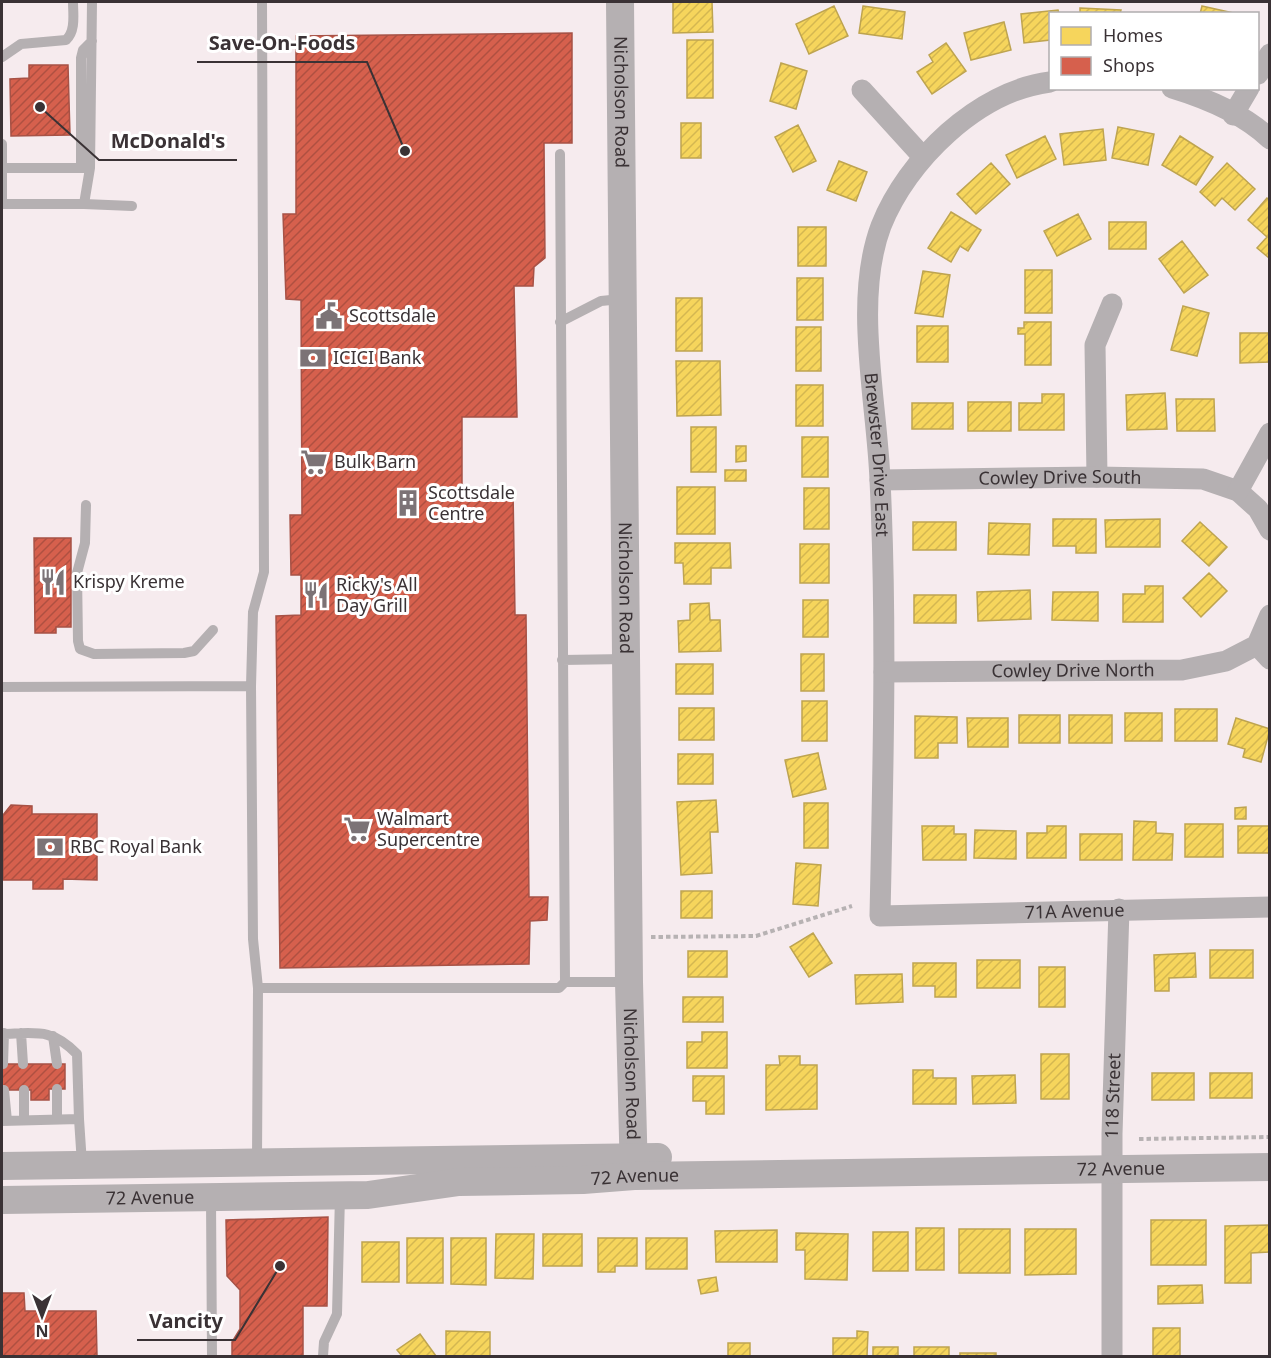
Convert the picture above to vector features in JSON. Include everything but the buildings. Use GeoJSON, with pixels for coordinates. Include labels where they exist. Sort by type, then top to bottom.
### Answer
{"type":"FeatureCollection","features":[{"type":"Feature","properties":{"kind":"main road","name":"Nicholson Road"},"geometry":{"type":"LineString","coordinates":[[620,2],[629,982],[633,1167]]}},
{"type":"Feature","properties":{"kind":"main road","name":"72 Avenue"},"geometry":{"type":"LineString","coordinates":[[2,1166],[357,1160],[633,1167],[1112,1160],[1269,1149]]}},
{"type":"Feature","properties":{"kind":"main road"},"geometry":{"type":"LineString","coordinates":[[211,1198],[230,1180],[319,1178],[345,1173],[357,1160]]}},
{"type":"Feature","properties":{"kind":"main road","name":"72 Avenue"},"geometry":{"type":"LineString","coordinates":[[1112,1160],[1269,1167]]}},
{"type":"Feature","properties":{"kind":"main road","name":"72 Avenue"},"geometry":{"type":"LineString","coordinates":[[2,1200],[368,1195],[459,1182],[583,1180],[633,1167]]}},
{"type":"Feature","properties":{"kind":"street"},"geometry":{"type":"LineString","coordinates":[[1259,71],[1269,54]]}},
{"type":"Feature","properties":{"kind":"street","name":"Brewster Drive East"},"geometry":{"type":"LineString","coordinates":[[880,916],[884,672],[880,480],[868,292],[873,257],[881,227],[909,175],[923,157],[956,127],[994,100],[1038,83],[1049,82]]}},
{"type":"Feature","properties":{"kind":"street"},"geometry":{"type":"LineString","coordinates":[[862,90],[923,157]]}},
{"type":"Feature","properties":{"kind":"street"},"geometry":{"type":"LineString","coordinates":[[1179,90],[1196,95],[1260,129],[1269,139]]}},
{"type":"Feature","properties":{"kind":"street"},"geometry":{"type":"LineString","coordinates":[[1233,115],[1248,90]]}},
{"type":"Feature","properties":{"kind":"street"},"geometry":{"type":"LineString","coordinates":[[1097,477],[1095,345],[1112,304]]}},
{"type":"Feature","properties":{"kind":"street"},"geometry":{"type":"LineString","coordinates":[[1238,491],[1269,433]]}},
{"type":"Feature","properties":{"kind":"street","name":"Cowley Drive South"},"geometry":{"type":"LineString","coordinates":[[880,480],[1097,477],[1203,479],[1238,491],[1258,509],[1269,530]]}},
{"type":"Feature","properties":{"kind":"street","name":"Cowley Drive North"},"geometry":{"type":"LineString","coordinates":[[884,672],[1182,670],[1263,652],[1269,615]]}},
{"type":"Feature","properties":{"kind":"street","name":"71A Avenue"},"geometry":{"type":"LineString","coordinates":[[880,916],[1269,907]]}},
{"type":"Feature","properties":{"kind":"street","name":"118 Street"},"geometry":{"type":"LineString","coordinates":[[1112,1356],[1112,1160],[1119,909]]}},
{"type":"Feature","properties":{"kind":"lane"},"geometry":{"type":"LineString","coordinates":[[2,57],[21,44],[66,40],[71,36],[73,27],[73,2]]}},
{"type":"Feature","properties":{"kind":"lane"},"geometry":{"type":"LineString","coordinates":[[84,204],[92,2]]}},
{"type":"Feature","properties":{"kind":"lane"},"geometry":{"type":"LineString","coordinates":[[257,1162],[258,988],[253,939],[251,686],[253,612],[264,572],[262,2]]}},
{"type":"Feature","properties":{"kind":"lane"},"geometry":{"type":"LineString","coordinates":[[2,144],[2,204],[132,206]]}},
{"type":"Feature","properties":{"kind":"lane"},"geometry":{"type":"LineString","coordinates":[[560,154],[565,982]]}},
{"type":"Feature","properties":{"kind":"lane"},"geometry":{"type":"LineString","coordinates":[[2,168],[85,168]]}},
{"type":"Feature","properties":{"kind":"lane"},"geometry":{"type":"LineString","coordinates":[[560,322],[602,301],[624,299]]}},
{"type":"Feature","properties":{"kind":"lane"},"geometry":{"type":"LineString","coordinates":[[86,505],[85,543],[77,573],[80,649],[94,654],[184,653],[194,651],[213,630]]}},
{"type":"Feature","properties":{"kind":"lane"},"geometry":{"type":"LineString","coordinates":[[562,660],[626,659]]}},
{"type":"Feature","properties":{"kind":"lane"},"geometry":{"type":"LineString","coordinates":[[2,687],[251,686]]}},
{"type":"Feature","properties":{"kind":"lane"},"geometry":{"type":"LineString","coordinates":[[258,988],[559,988],[565,982],[629,982]]}},
{"type":"Feature","properties":{"kind":"lane"},"geometry":{"type":"LineString","coordinates":[[3,1064],[3,1033],[44,1033],[63,1039],[77,1054],[82,1165]]}},
{"type":"Feature","properties":{"kind":"lane"},"geometry":{"type":"LineString","coordinates":[[21,1033],[23,1064]]}},
{"type":"Feature","properties":{"kind":"lane"},"geometry":{"type":"LineString","coordinates":[[53,1036],[57,1064]]}},
{"type":"Feature","properties":{"kind":"lane"},"geometry":{"type":"LineString","coordinates":[[57,1089],[57,1119]]}},
{"type":"Feature","properties":{"kind":"lane"},"geometry":{"type":"LineString","coordinates":[[4,1090],[4,1121],[79,1119]]}},
{"type":"Feature","properties":{"kind":"lane"},"geometry":{"type":"LineString","coordinates":[[24,1090],[24,1120]]}},
{"type":"Feature","properties":{"kind":"lane"},"geometry":{"type":"LineString","coordinates":[[322,1356],[324,1342],[337,1314],[340,1195]]}},
{"type":"Feature","properties":{"kind":"lane"},"geometry":{"type":"LineString","coordinates":[[211,1198],[212,1356]]}},
{"type":"Feature","properties":{"kind":"path"},"geometry":{"type":"LineString","coordinates":[[651,937],[756,936],[852,906]]}},
{"type":"Feature","properties":{"kind":"path"},"geometry":{"type":"LineString","coordinates":[[1139,1139],[1269,1137]]}},
{"type":"Feature","properties":{"kind":"place","name":"McDonald's"},"geometry":{"type":"Point","coordinates":[40,107]}},
{"type":"Feature","properties":{"kind":"place","name":"Save-On-Foods"},"geometry":{"type":"Point","coordinates":[405,151]}},
{"type":"Feature","properties":{"kind":"place","name":"Scottsdale"},"geometry":{"type":"Point","coordinates":[329,316]}},
{"type":"Feature","properties":{"kind":"place","name":"ICICI Bank"},"geometry":{"type":"Point","coordinates":[313,358]}},
{"type":"Feature","properties":{"kind":"place","name":"Bulk Barn"},"geometry":{"type":"Point","coordinates":[314,462]}},
{"type":"Feature","properties":{"kind":"place","name":"Scottsdale Centre"},"geometry":{"type":"Point","coordinates":[408,503]}},
{"type":"Feature","properties":{"kind":"place","name":"Krispy Kreme"},"geometry":{"type":"Point","coordinates":[53,582]}},
{"type":"Feature","properties":{"kind":"place","name":"Ricky's All Day Grill"},"geometry":{"type":"Point","coordinates":[316,595]}},
{"type":"Feature","properties":{"kind":"place","name":"Walmart Supercentre"},"geometry":{"type":"Point","coordinates":[357,829]}},
{"type":"Feature","properties":{"kind":"place","name":"RBC Royal Bank"},"geometry":{"type":"Point","coordinates":[50,847]}},
{"type":"Feature","properties":{"kind":"place","name":"Vancity"},"geometry":{"type":"Point","coordinates":[280,1266]}}]}
